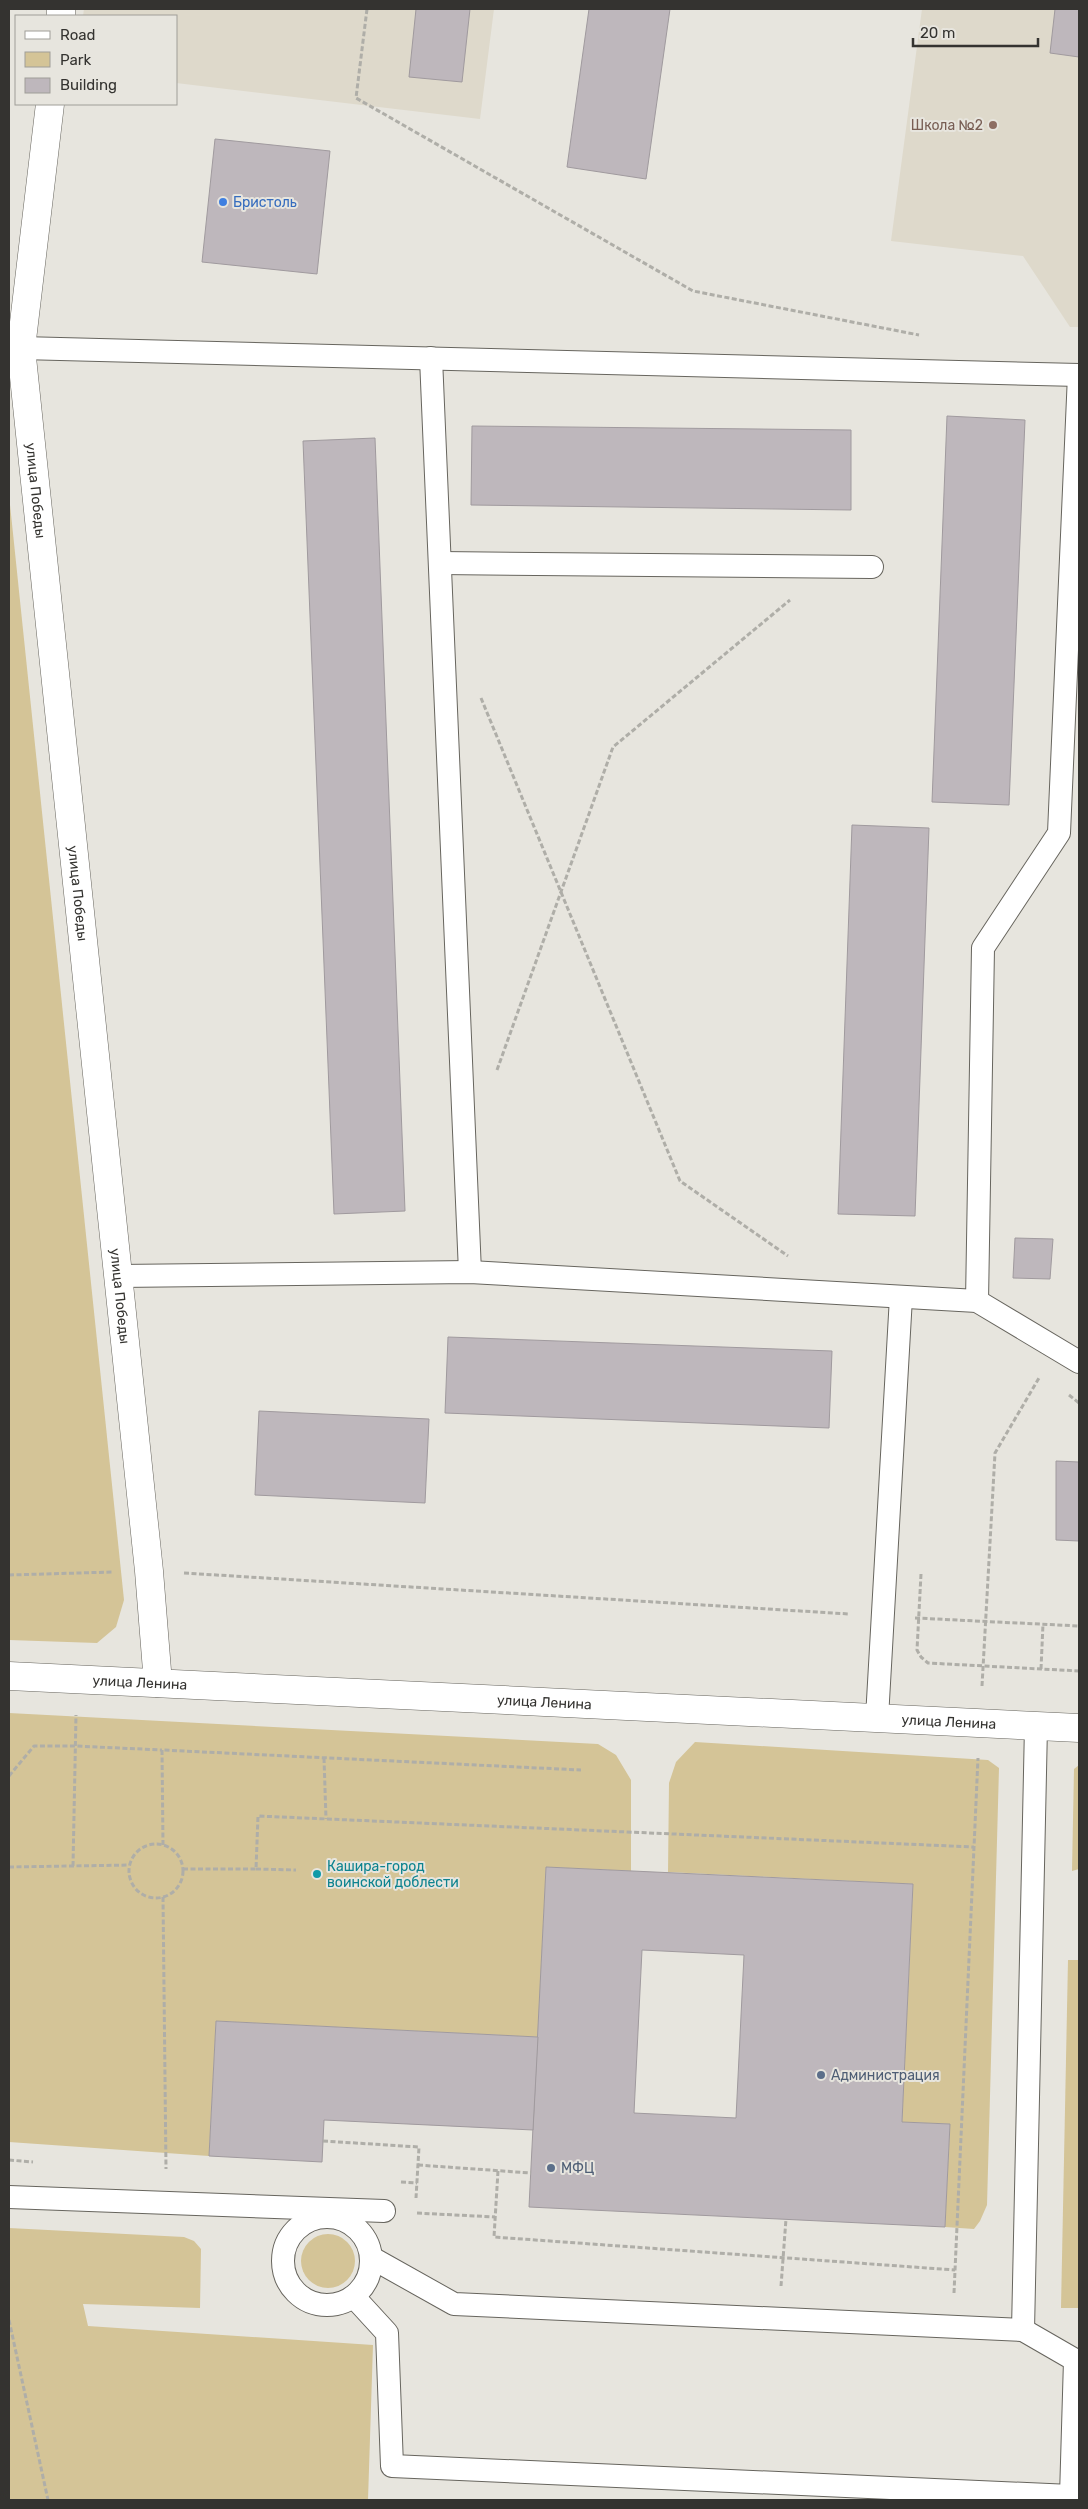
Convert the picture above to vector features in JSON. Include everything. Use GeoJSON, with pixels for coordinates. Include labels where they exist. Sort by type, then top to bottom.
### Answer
{"type":"FeatureCollection","features":[{"type":"Feature","properties":{"kind":"street","name":"улица Победы"},"geometry":{"type":"LineString","coordinates":[[50,105],[21,348],[149,1571],[158,1683]]}},
{"type":"Feature","properties":{"kind":"street","name":"улица Ленина"},"geometry":{"type":"LineString","coordinates":[[9,1676],[1079,1728]]}},
{"type":"Feature","properties":{"kind":"lane"},"geometry":{"type":"LineString","coordinates":[[21,348],[1079,375],[1059,833],[983,948],[977,1301]]}},
{"type":"Feature","properties":{"kind":"lane"},"geometry":{"type":"LineString","coordinates":[[432,358],[470,1272]]}},
{"type":"Feature","properties":{"kind":"lane"},"geometry":{"type":"LineString","coordinates":[[440,563],[872,567]]}},
{"type":"Feature","properties":{"kind":"lane"},"geometry":{"type":"LineString","coordinates":[[118,1276],[470,1272],[977,1301],[1079,1362]]}},
{"type":"Feature","properties":{"kind":"lane"},"geometry":{"type":"LineString","coordinates":[[877,1718],[901,1296]]}},
{"type":"Feature","properties":{"kind":"lane"},"geometry":{"type":"LineString","coordinates":[[1023,2330],[1036,1726]]}},
{"type":"Feature","properties":{"kind":"lane"},"geometry":{"type":"LineString","coordinates":[[9,2198],[315,2213],[384,2211]]}},
{"type":"Feature","properties":{"kind":"lane"},"geometry":{"type":"LineString","coordinates":[[315,2213],[349,2223],[361,2232],[368,2244],[372,2258],[370,2272],[364,2286],[354,2297],[341,2303],[327,2306],[312,2303],[300,2296],[290,2284],[284,2271],[284,2256],[288,2243],[295,2230],[308,2222],[315,2213]]}},
{"type":"Feature","properties":{"kind":"lane"},"geometry":{"type":"LineString","coordinates":[[354,2297],[387,2333],[392,2466],[1072,2496],[1074,2360],[1023,2330],[454,2304],[372,2258]]}},
{"type":"Feature","properties":{"kind":"path"},"geometry":{"type":"LineString","coordinates":[[367,9],[356,98],[692,290],[925,336]]}},
{"type":"Feature","properties":{"kind":"path"},"geometry":{"type":"LineString","coordinates":[[494,1076],[613,747],[830,567]]}},
{"type":"Feature","properties":{"kind":"path"},"geometry":{"type":"LineString","coordinates":[[480,696],[680,1181],[793,1260]]}},
{"type":"Feature","properties":{"kind":"path"},"geometry":{"type":"LineString","coordinates":[[953,2327],[982,1666],[995,1453],[1041,1375]]}},
{"type":"Feature","properties":{"kind":"path"},"geometry":{"type":"LineString","coordinates":[[1064,1392],[1079,1403]]}},
{"type":"Feature","properties":{"kind":"path"},"geometry":{"type":"LineString","coordinates":[[922,1568],[917,1650],[921,1658],[928,1663],[1079,1671]]}},
{"type":"Feature","properties":{"kind":"path"},"geometry":{"type":"LineString","coordinates":[[9,1575],[149,1571],[883,1616],[1079,1626]]}},
{"type":"Feature","properties":{"kind":"path"},"geometry":{"type":"LineString","coordinates":[[1041,1669],[1043,1624]]}},
{"type":"Feature","properties":{"kind":"path"},"geometry":{"type":"LineString","coordinates":[[72,1866],[77,1679]]}},
{"type":"Feature","properties":{"kind":"path"},"geometry":{"type":"LineString","coordinates":[[9,1776],[34,1746],[76,1746],[581,1770]]}},
{"type":"Feature","properties":{"kind":"path"},"geometry":{"type":"LineString","coordinates":[[162,1750],[163,1845]]}},
{"type":"Feature","properties":{"kind":"path"},"geometry":{"type":"LineString","coordinates":[[324,1758],[326,1819]]}},
{"type":"Feature","properties":{"kind":"path"},"geometry":{"type":"LineString","coordinates":[[256,1869],[258,1816],[974,1846]]}},
{"type":"Feature","properties":{"kind":"path"},"geometry":{"type":"LineString","coordinates":[[155,1843],[163,1845],[177,1854],[183,1869],[178,1886],[163,1897],[154,1898],[137,1891],[128,1875],[129,1865],[138,1850],[155,1843]]}},
{"type":"Feature","properties":{"kind":"path"},"geometry":{"type":"LineString","coordinates":[[9,1867],[129,1865]]}},
{"type":"Feature","properties":{"kind":"path"},"geometry":{"type":"LineString","coordinates":[[183,1869],[296,1870]]}},
{"type":"Feature","properties":{"kind":"path"},"geometry":{"type":"LineString","coordinates":[[163,1897],[166,2169]]}},
{"type":"Feature","properties":{"kind":"path"},"geometry":{"type":"LineString","coordinates":[[323,2141],[419,2147],[414,2213],[495,2217]]}},
{"type":"Feature","properties":{"kind":"path"},"geometry":{"type":"LineString","coordinates":[[418,2165],[531,2173]]}},
{"type":"Feature","properties":{"kind":"path"},"geometry":{"type":"LineString","coordinates":[[498,2171],[494,2237],[956,2270]]}},
{"type":"Feature","properties":{"kind":"path"},"geometry":{"type":"LineString","coordinates":[[779,2319],[786,2219]]}},
{"type":"Feature","properties":{"kind":"path"},"geometry":{"type":"LineString","coordinates":[[9,2320],[48,2500]]}},
{"type":"Feature","properties":{"kind":"shaded area"},"geometry":{"type":"Polygon","coordinates":[[[84,9],[494,9],[480,119],[178,83],[178,15],[83,15],[84,9]]]}},
{"type":"Feature","properties":{"kind":"shaded area","name":"Школа №2"},"geometry":{"type":"Polygon","coordinates":[[[922,9],[1079,9],[1079,327],[1070,327],[1023,256],[891,241],[922,9]]]}},
{"type":"Feature","properties":{"kind":"green space"},"geometry":{"type":"Polygon","coordinates":[[[9,495],[124,1600],[116,1627],[97,1643],[9,1640],[9,495]]]}},
{"type":"Feature","properties":{"kind":"green space"},"geometry":{"type":"Polygon","coordinates":[[[9,1713],[598,1744],[616,1755],[631,1780],[631,1871],[546,1867],[538,2037],[216,2021],[209,2156],[9,2142],[9,1713]]]}},
{"type":"Feature","properties":{"kind":"green space"},"geometry":{"type":"Polygon","coordinates":[[[695,1742],[988,1760],[999,1768],[987,2205],[974,2229],[945,2227],[950,2124],[902,2122],[913,1884],[668,1872],[669,1783],[676,1762],[695,1742]]]}},
{"type":"Feature","properties":{"kind":"green space"},"geometry":{"type":"Polygon","coordinates":[[[1079,1765],[1079,1869],[1072,1871],[1074,1769],[1079,1765]]]}},
{"type":"Feature","properties":{"kind":"green space"},"geometry":{"type":"Polygon","coordinates":[[[1068,1960],[1079,1960],[1079,2308],[1061,2308],[1068,1960]]]}},
{"type":"Feature","properties":{"kind":"green space"},"geometry":{"type":"Polygon","coordinates":[[[9,2228],[184,2237],[194,2241],[201,2249],[200,2308],[83,2304],[88,2326],[373,2345],[368,2500],[9,2500],[9,2228]]]}},
{"type":"Feature","properties":{"kind":"green space"},"geometry":{"type":"Polygon","coordinates":[[[323,2234],[333,2234],[343,2238],[351,2246],[355,2261],[351,2276],[343,2284],[333,2288],[323,2288],[313,2284],[305,2276],[301,2266],[301,2256],[305,2246],[313,2238],[323,2234]]]}},
{"type":"Feature","properties":{"kind":"building"},"geometry":{"type":"Polygon","coordinates":[[[416,9],[470,9],[462,82],[409,77],[416,9]]]}},
{"type":"Feature","properties":{"kind":"building"},"geometry":{"type":"Polygon","coordinates":[[[589,9],[670,9],[646,179],[567,167],[589,9]]]}},
{"type":"Feature","properties":{"kind":"building"},"geometry":{"type":"Polygon","coordinates":[[[1055,9],[1079,9],[1079,57],[1050,53],[1055,9]]]}},
{"type":"Feature","properties":{"kind":"building"},"geometry":{"type":"Polygon","coordinates":[[[215,139],[330,151],[317,274],[202,262],[215,139]]]}},
{"type":"Feature","properties":{"kind":"building"},"geometry":{"type":"Polygon","coordinates":[[[947,416],[1025,420],[1009,805],[932,802],[947,416]]]}},
{"type":"Feature","properties":{"kind":"building"},"geometry":{"type":"Polygon","coordinates":[[[472,426],[851,430],[851,510],[471,505],[472,426]]]}},
{"type":"Feature","properties":{"kind":"building"},"geometry":{"type":"Polygon","coordinates":[[[375,438],[405,1211],[334,1214],[303,441],[375,438]]]}},
{"type":"Feature","properties":{"kind":"building"},"geometry":{"type":"Polygon","coordinates":[[[852,825],[929,828],[915,1216],[838,1214],[852,825]]]}},
{"type":"Feature","properties":{"kind":"building"},"geometry":{"type":"Polygon","coordinates":[[[1015,1238],[1053,1239],[1050,1279],[1013,1278],[1015,1238]]]}},
{"type":"Feature","properties":{"kind":"building"},"geometry":{"type":"Polygon","coordinates":[[[448,1337],[832,1351],[829,1428],[445,1413],[448,1337]]]}},
{"type":"Feature","properties":{"kind":"building"},"geometry":{"type":"Polygon","coordinates":[[[259,1411],[429,1419],[425,1503],[255,1495],[259,1411]]]}},
{"type":"Feature","properties":{"kind":"building"},"geometry":{"type":"Polygon","coordinates":[[[1056,1461],[1079,1462],[1079,1541],[1056,1540],[1056,1461]]]}},
{"type":"Feature","properties":{"kind":"building","name":"Администрация"},"geometry":{"type":"Polygon","coordinates":[[[546,1867],[913,1884],[902,2122],[950,2124],[945,2227],[529,2207],[546,1867]],[[642,1950],[634,2113],[736,2118],[744,1955],[642,1950]]]}},
{"type":"Feature","properties":{"kind":"building"},"geometry":{"type":"Polygon","coordinates":[[[216,2021],[538,2037],[533,2130],[324,2120],[322,2162],[209,2156],[216,2021]]]}},
{"type":"Feature","properties":{"kind":"place","name":"Школа №2"},"geometry":{"type":"Point","coordinates":[993,125]}},
{"type":"Feature","properties":{"kind":"place","name":"Бристоль"},"geometry":{"type":"Point","coordinates":[223,202]}},
{"type":"Feature","properties":{"kind":"place","name":"Кашира-город воинской доблести"},"geometry":{"type":"Point","coordinates":[317,1874]}},
{"type":"Feature","properties":{"kind":"place","name":"Администрация"},"geometry":{"type":"Point","coordinates":[821,2075]}},
{"type":"Feature","properties":{"kind":"place","name":"МФЦ"},"geometry":{"type":"Point","coordinates":[551,2168]}}]}
